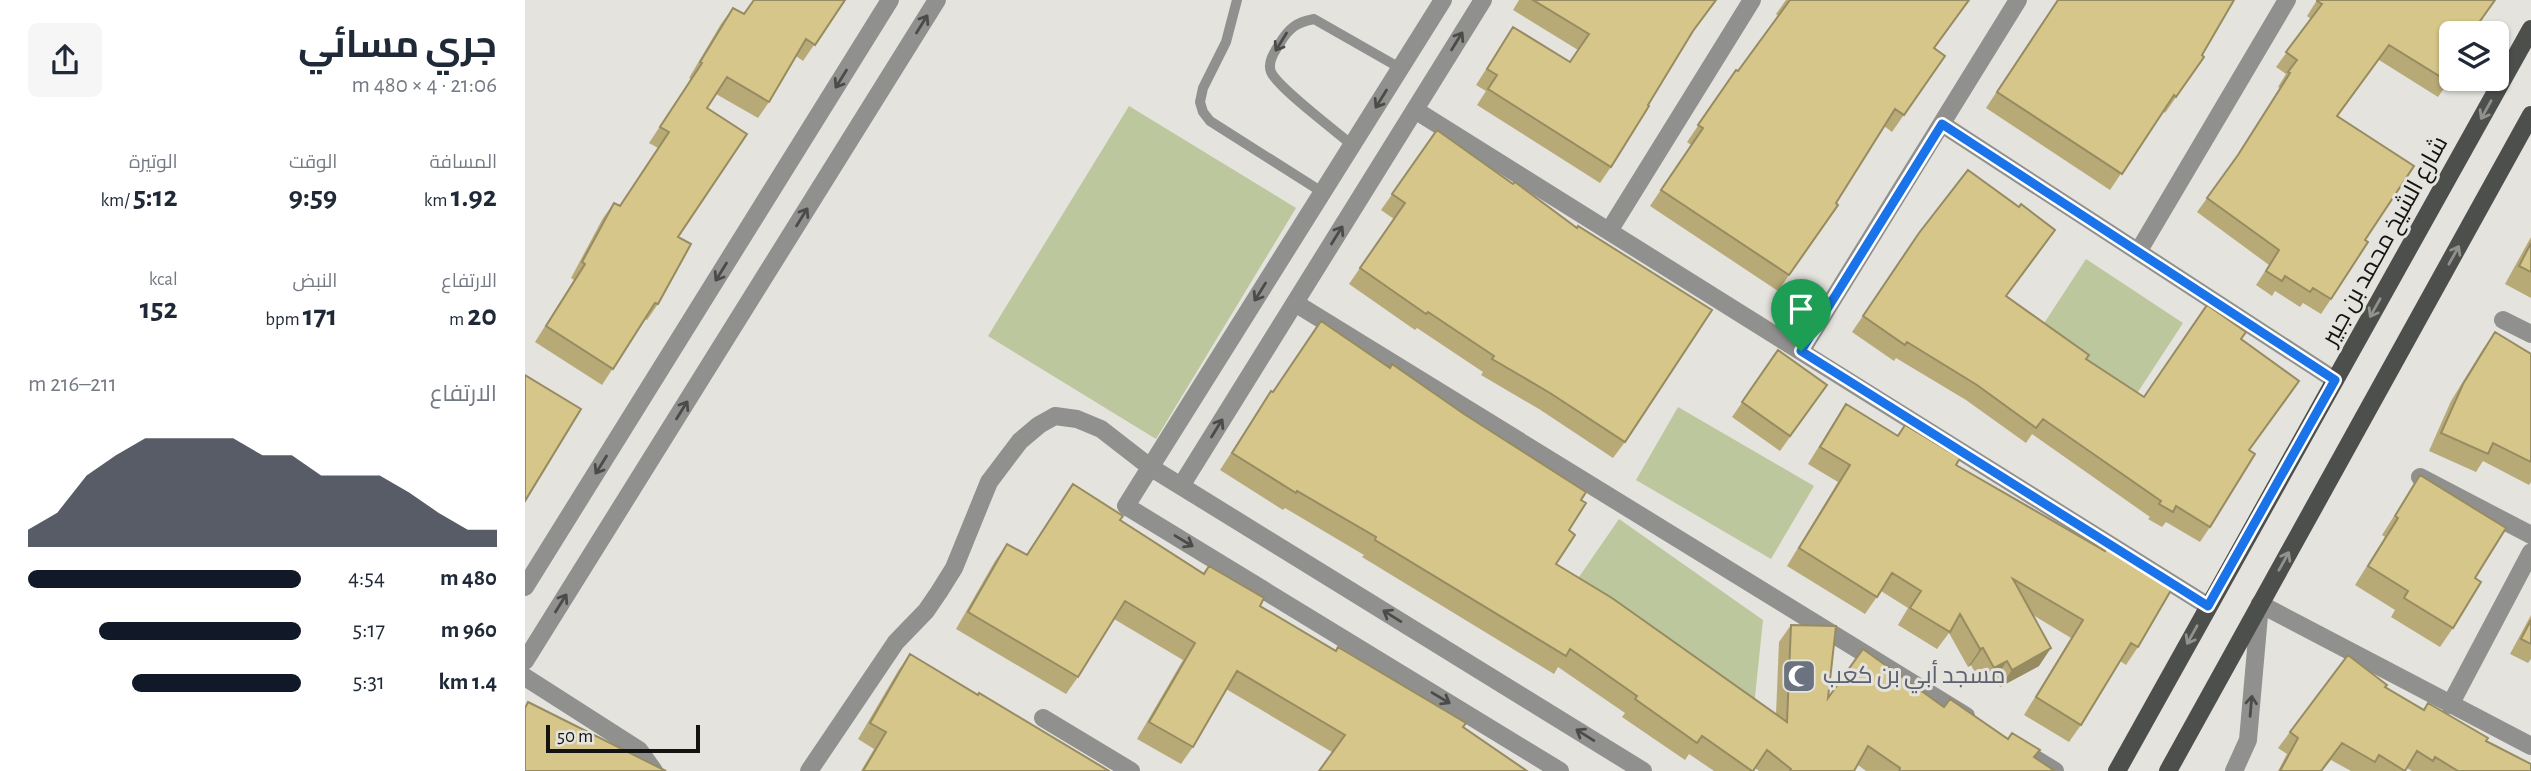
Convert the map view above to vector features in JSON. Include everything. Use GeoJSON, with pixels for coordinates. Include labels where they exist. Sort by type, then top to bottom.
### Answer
{"type":"FeatureCollection","features":[{"type":"Feature","properties":{"kind":"main road","name":"شارع الشيخ محمد بن جبير"},"geometry":{"type":"LineString","coordinates":[[2117,771],[2531,29]]}},
{"type":"Feature","properties":{"kind":"main road"},"geometry":{"type":"LineString","coordinates":[[2168,771],[2531,115]]}},
{"type":"Feature","properties":{"kind":"street"},"geometry":{"type":"LineString","coordinates":[[525,587],[890,0]]}},
{"type":"Feature","properties":{"kind":"street"},"geometry":{"type":"LineString","coordinates":[[525,661],[937,0]]}},
{"type":"Feature","properties":{"kind":"street"},"geometry":{"type":"LineString","coordinates":[[1443,0],[1126,506],[1560,771]]}},
{"type":"Feature","properties":{"kind":"street"},"geometry":{"type":"LineString","coordinates":[[1181,486],[1483,0]]}},
{"type":"Feature","properties":{"kind":"street"},"geometry":{"type":"LineString","coordinates":[[1609,231],[1752,0]]}},
{"type":"Feature","properties":{"kind":"street"},"geometry":{"type":"LineString","coordinates":[[1801,351],[2018,0]]}},
{"type":"Feature","properties":{"kind":"street"},"geometry":{"type":"LineString","coordinates":[[2138,252],[2287,0]]}},
{"type":"Feature","properties":{"kind":"street"},"geometry":{"type":"LineString","coordinates":[[1415,110],[2208,606]]}},
{"type":"Feature","properties":{"kind":"street"},"geometry":{"type":"LineString","coordinates":[[1942,124],[2335,380]]}},
{"type":"Feature","properties":{"kind":"street"},"geometry":{"type":"LineString","coordinates":[[1295,303],[1984,727]]}},
{"type":"Feature","properties":{"kind":"street"},"geometry":{"type":"LineString","coordinates":[[2503,320],[2531,334]]}},
{"type":"Feature","properties":{"kind":"street"},"geometry":{"type":"LineString","coordinates":[[809,771],[896,642],[926,611],[954,568],[989,482],[1020,442],[1039,425],[1055,416],[1077,419],[1101,429],[1150,467],[1643,771]]}},
{"type":"Feature","properties":{"kind":"street"},"geometry":{"type":"LineString","coordinates":[[2420,477],[2531,536]]}},
{"type":"Feature","properties":{"kind":"street"},"geometry":{"type":"LineString","coordinates":[[2451,705],[2531,552]]}},
{"type":"Feature","properties":{"kind":"street"},"geometry":{"type":"LineString","coordinates":[[2234,771],[2248,740],[2260,604],[2531,746]]}},
{"type":"Feature","properties":{"kind":"street"},"geometry":{"type":"LineString","coordinates":[[525,677],[639,750],[654,771]]}},
{"type":"Feature","properties":{"kind":"street"},"geometry":{"type":"LineString","coordinates":[[1044,718],[1131,771]]}},
{"type":"Feature","properties":{"kind":"street"},"geometry":{"type":"LineString","coordinates":[[2008,742],[2056,771]]}},
{"type":"Feature","properties":{"kind":"lane"},"geometry":{"type":"LineString","coordinates":[[1237,0],[1226,42],[1203,88],[1200,102],[1203,112],[1210,121],[1322,192]]}},
{"type":"Feature","properties":{"kind":"lane"},"geometry":{"type":"LineString","coordinates":[[1352,145],[1280,83],[1271,71],[1271,58],[1287,32],[1300,21],[1314,19],[1400,68]]}},
{"type":"Feature","properties":{"kind":"green space"},"geometry":{"type":"Polygon","coordinates":[[[1129,106],[1296,208],[1156,439],[988,336],[1129,106]]]}},
{"type":"Feature","properties":{"kind":"green space"},"geometry":{"type":"Polygon","coordinates":[[[2086,259],[2183,323],[2136,395],[2039,331],[2086,259]]]}},
{"type":"Feature","properties":{"kind":"green space"},"geometry":{"type":"Polygon","coordinates":[[[1678,407],[1814,486],[1771,559],[1636,480],[1678,407]]]}},
{"type":"Feature","properties":{"kind":"green space"},"geometry":{"type":"Polygon","coordinates":[[[1619,519],[1763,620],[1753,716],[1570,590],[1619,519]]]}},
{"type":"Feature","properties":{"kind":"building"},"geometry":{"type":"Polygon","coordinates":[[[754,0],[845,0],[815,45],[806,39],[769,102],[727,77],[707,108],[747,134],[678,237],[691,244],[658,304],[655,303],[613,369],[546,326],[585,264],[582,262],[614,203],[620,206],[669,132],[660,127],[702,63],[700,62],[733,8],[744,14],[754,0]]]}},
{"type":"Feature","properties":{"kind":"building"},"geometry":{"type":"Polygon","coordinates":[[[1533,0],[1716,0],[1693,31],[1611,167],[1488,89],[1497,75],[1487,69],[1513,27],[1570,62],[1589,34],[1533,0]]]}},
{"type":"Feature","properties":{"kind":"building"},"geometry":{"type":"Polygon","coordinates":[[[1790,0],[1969,0],[1934,48],[1945,56],[1904,115],[1895,109],[1836,203],[1838,205],[1789,275],[1661,190],[1703,128],[1698,125],[1790,0]]]}},
{"type":"Feature","properties":{"kind":"building"},"geometry":{"type":"Polygon","coordinates":[[[2058,0],[2234,0],[2202,55],[2204,57],[2176,97],[2174,95],[2122,174],[1997,92],[2058,0]]]}},
{"type":"Feature","properties":{"kind":"building"},"geometry":{"type":"Polygon","coordinates":[[[2495,0],[2480,21],[2439,21],[2439,76],[2389,45],[2337,116],[2414,166],[2365,240],[2368,242],[2331,299],[2313,288],[2310,292],[2285,276],[2282,281],[2266,271],[2279,250],[2207,198],[2290,73],[2288,72],[2297,60],[2286,52],[2322,4],[2317,1],[2495,0]]]}},
{"type":"Feature","properties":{"kind":"building"},"geometry":{"type":"Polygon","coordinates":[[[1437,130],[1513,184],[1515,182],[1577,228],[1578,226],[1712,310],[1625,442],[1492,359],[1494,356],[1428,312],[1426,314],[1360,268],[1405,203],[1392,194],[1437,130]]]}},
{"type":"Feature","properties":{"kind":"building"},"geometry":{"type":"Polygon","coordinates":[[[1968,170],[2019,207],[2021,204],[2055,230],[2006,296],[2089,355],[2086,359],[2144,397],[2207,305],[2246,332],[2241,339],[2299,381],[2249,450],[2255,454],[2210,527],[2176,506],[2173,512],[2159,504],[2161,501],[2043,419],[2036,428],[1977,385],[1907,342],[1905,345],[1863,316],[1919,233],[1968,170]]]}},
{"type":"Feature","properties":{"kind":"building"},"geometry":{"type":"Polygon","coordinates":[[[2531,243],[2531,272],[2519,266],[2531,243]]]}},
{"type":"Feature","properties":{"kind":"building"},"geometry":{"type":"Polygon","coordinates":[[[1321,321],[1390,368],[1392,364],[1586,492],[1581,500],[1586,503],[1569,530],[1575,535],[1556,564],[1612,598],[1787,722],[1791,625],[1836,626],[1828,698],[1863,649],[1944,707],[1950,699],[2008,739],[2012,733],[2040,750],[2034,757],[2055,771],[1899,771],[1900,768],[1868,746],[1854,771],[1790,771],[1791,769],[1767,750],[1752,771],[1702,736],[1697,743],[1570,649],[1566,656],[1375,540],[1376,537],[1297,491],[1296,493],[1232,453],[1271,391],[1273,392],[1321,321]]]}},
{"type":"Feature","properties":{"kind":"building"},"geometry":{"type":"Polygon","coordinates":[[[2495,332],[2531,354],[2531,462],[2493,443],[2488,454],[2441,433],[2463,384],[2495,332]]]}},
{"type":"Feature","properties":{"kind":"building"},"geometry":{"type":"Polygon","coordinates":[[[1778,350],[1827,385],[1790,436],[1742,402],[1778,350]]]}},
{"type":"Feature","properties":{"kind":"building"},"geometry":{"type":"Polygon","coordinates":[[[525,375],[581,409],[525,501],[525,375]]]}},
{"type":"Feature","properties":{"kind":"building"},"geometry":{"type":"Polygon","coordinates":[[[1846,404],[1898,436],[1905,425],[1960,458],[1956,465],[2105,551],[2107,546],[2174,585],[2138,647],[2131,643],[2081,725],[2036,697],[2083,620],[2013,579],[2051,648],[2012,670],[2007,661],[1994,668],[1960,614],[1950,632],[1910,608],[1921,591],[1892,573],[1877,597],[1799,548],[1850,465],[1820,447],[1846,404]]]}},
{"type":"Feature","properties":{"kind":"building"},"geometry":{"type":"Polygon","coordinates":[[[2420,475],[2506,528],[2475,578],[2481,582],[2453,628],[2404,598],[2408,591],[2368,566],[2398,518],[2395,516],[2420,475]]]}},
{"type":"Feature","properties":{"kind":"building"},"geometry":{"type":"Polygon","coordinates":[[[1073,484],[1123,516],[1120,520],[1204,574],[1209,566],[1264,598],[1260,606],[1336,651],[1338,647],[1466,723],[1463,727],[1527,771],[1319,771],[1345,735],[1237,671],[1193,747],[1149,722],[1195,643],[1125,601],[1078,677],[968,612],[1007,544],[1027,555],[1073,484]]]}},
{"type":"Feature","properties":{"kind":"building"},"geometry":{"type":"Polygon","coordinates":[[[2531,620],[2531,644],[2521,639],[2531,620]]]}},
{"type":"Feature","properties":{"kind":"building"},"geometry":{"type":"Polygon","coordinates":[[[910,654],[1109,771],[863,771],[886,732],[870,723],[910,654]]]}},
{"type":"Feature","properties":{"kind":"building"},"geometry":{"type":"Polygon","coordinates":[[[2348,655],[2387,685],[2385,687],[2424,710],[2428,703],[2488,738],[2486,741],[2531,764],[2531,771],[2458,771],[2435,757],[2433,761],[2417,751],[2405,771],[2379,755],[2375,762],[2342,743],[2321,771],[2280,771],[2298,738],[2290,732],[2348,655]]]}},
{"type":"Feature","properties":{"kind":"building"},"geometry":{"type":"Polygon","coordinates":[[[528,702],[666,771],[525,771],[525,708],[528,702]]]}},
{"type":"Feature","properties":{"kind":"place","name":"مسجد أبي بن كعب"},"geometry":{"type":"Point","coordinates":[1799,676]}},
{"type":"Feature","properties":{"kind":"route"},"geometry":{"type":"LineString","coordinates":[[1942,124],[2335,380],[2208,606],[1801,351],[1942,124]]}}]}
